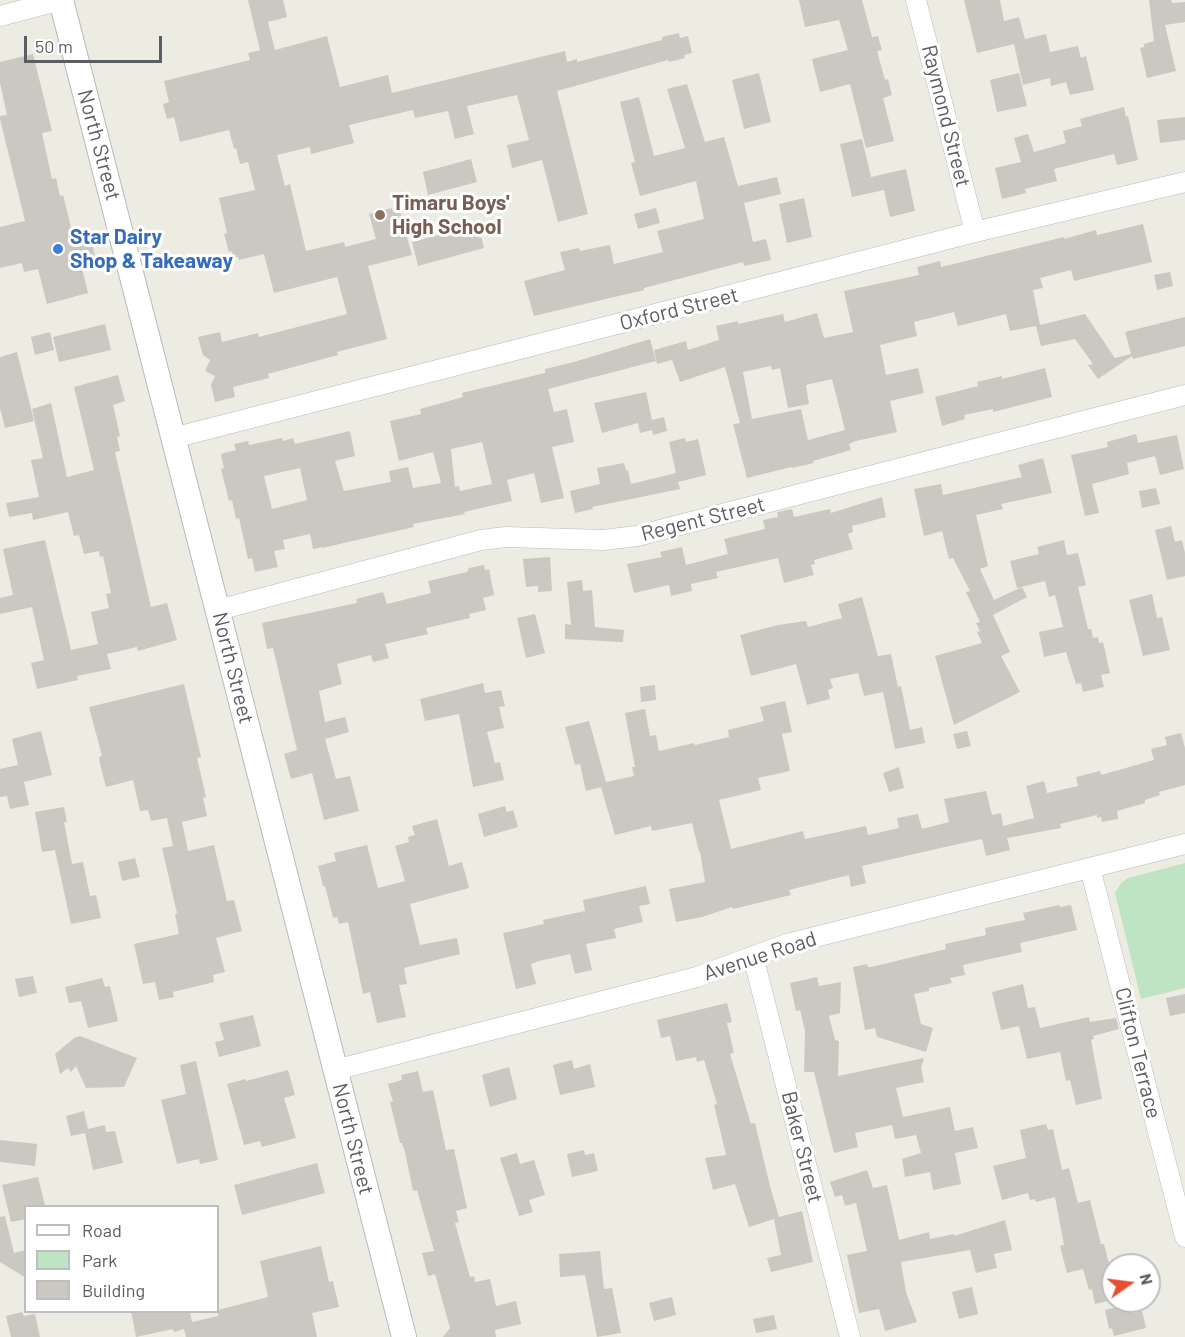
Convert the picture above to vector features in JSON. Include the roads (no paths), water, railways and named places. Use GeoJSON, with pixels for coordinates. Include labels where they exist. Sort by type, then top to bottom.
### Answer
{"type":"FeatureCollection","features":[{"type":"Feature","properties":{"kind":"street"},"geometry":{"type":"LineString","coordinates":[[0,16],[61,0]]}},
{"type":"Feature","properties":{"kind":"street","name":"North Street"},"geometry":{"type":"LineString","coordinates":[[61,0],[404,1337]]}},
{"type":"Feature","properties":{"kind":"street","name":"Raymond Street"},"geometry":{"type":"LineString","coordinates":[[916,0],[975,232]]}},
{"type":"Feature","properties":{"kind":"street","name":"Oxford Street"},"geometry":{"type":"LineString","coordinates":[[173,438],[975,232],[1185,182]]}},
{"type":"Feature","properties":{"kind":"street","name":"Regent Street"},"geometry":{"type":"LineString","coordinates":[[218,610],[482,540],[506,537],[603,540],[637,536],[1185,395]]}},
{"type":"Feature","properties":{"kind":"street","name":"Avenue Road"},"geometry":{"type":"LineString","coordinates":[[335,1070],[697,976],[787,945],[1185,844]]}},
{"type":"Feature","properties":{"kind":"street","name":"Clifton Terrace"},"geometry":{"type":"LineString","coordinates":[[1090,868],[1185,1237]]}},
{"type":"Feature","properties":{"kind":"street","name":"Baker Street"},"geometry":{"type":"LineString","coordinates":[[753,956],[850,1337]]}},
{"type":"Feature","properties":{"kind":"place","name":"Timaru Boys' High School"},"geometry":{"type":"Point","coordinates":[380,215]}},
{"type":"Feature","properties":{"kind":"place","name":"Star Dairy Shop & Takeaway"},"geometry":{"type":"Point","coordinates":[58,249]}}]}
